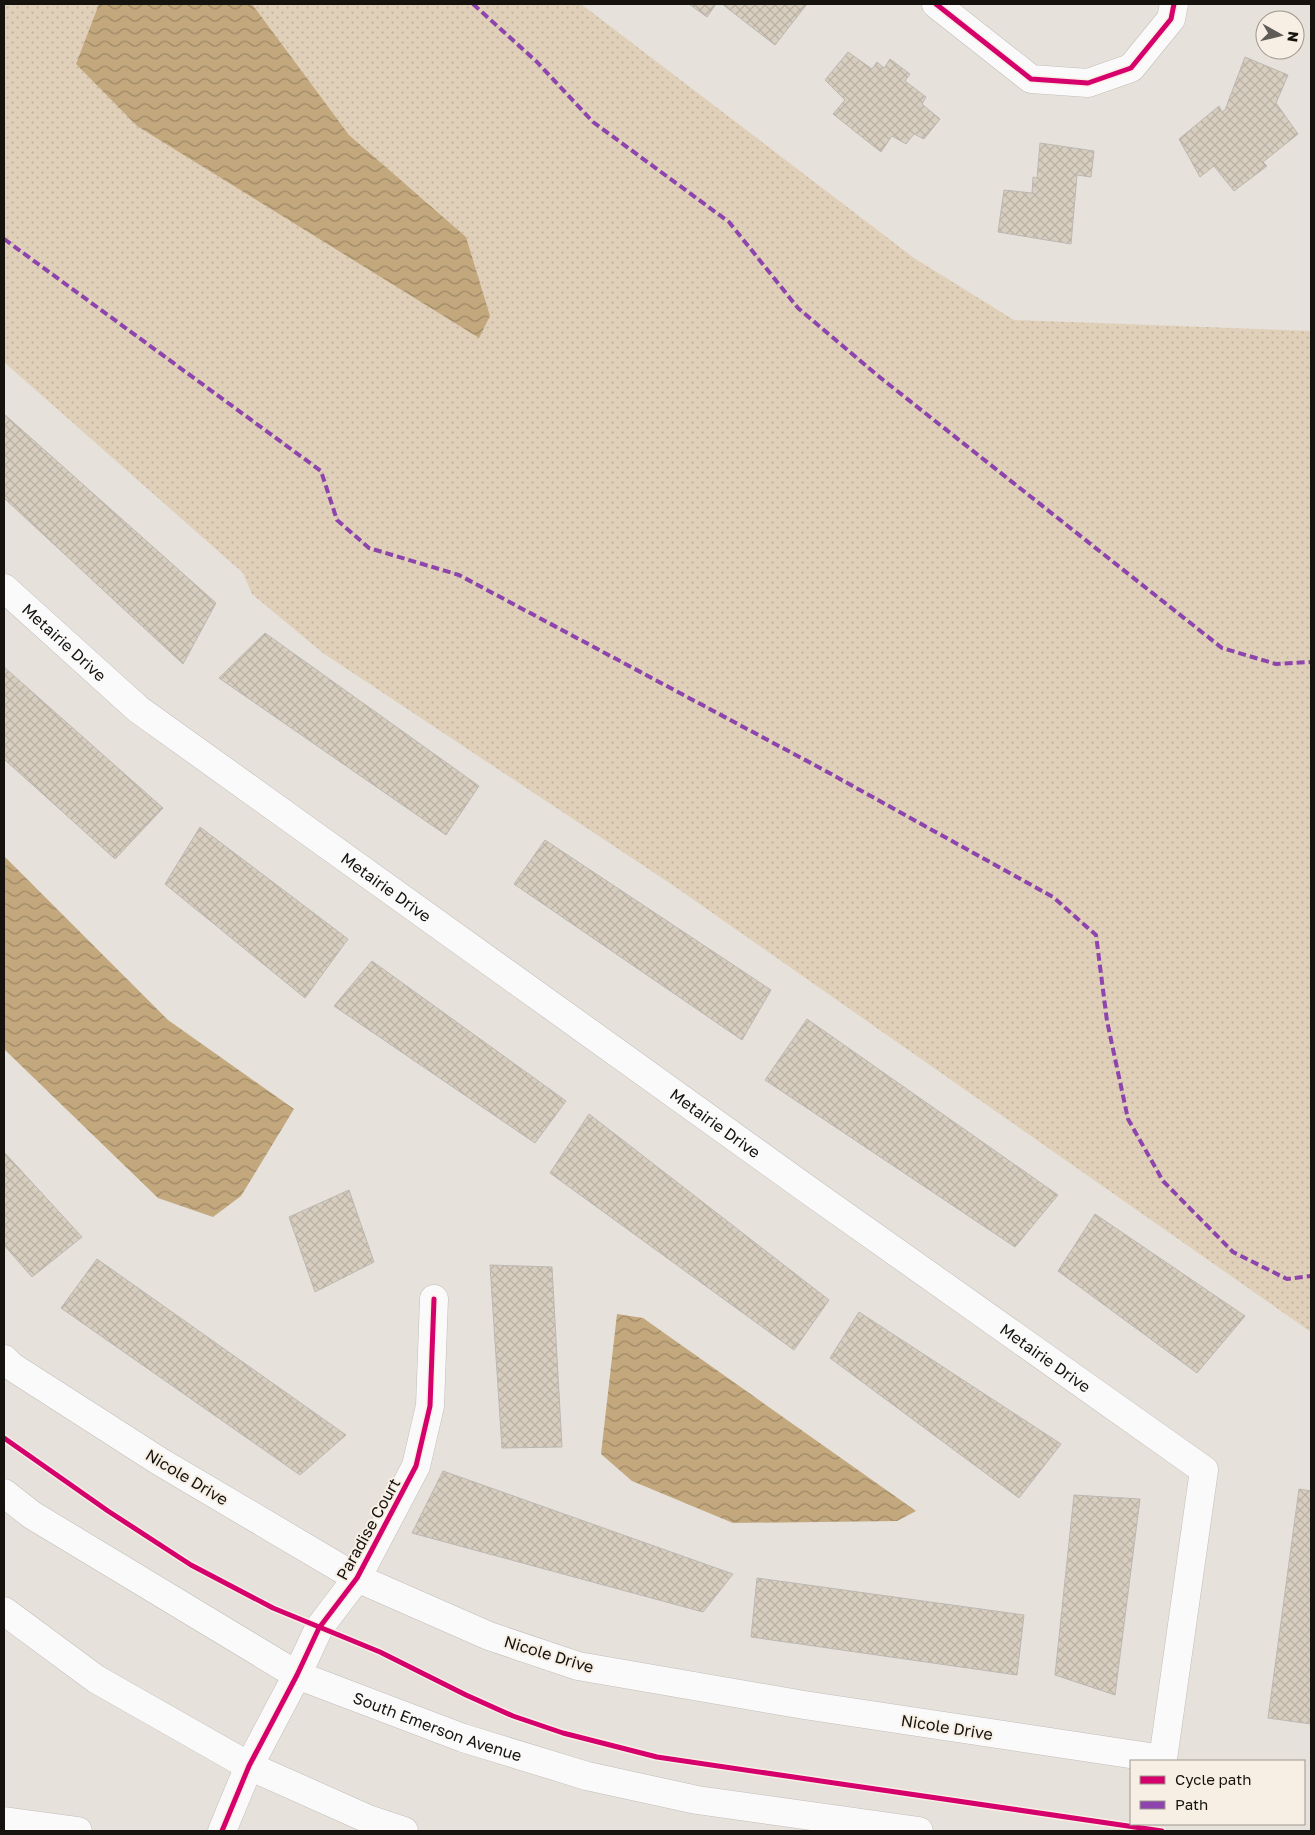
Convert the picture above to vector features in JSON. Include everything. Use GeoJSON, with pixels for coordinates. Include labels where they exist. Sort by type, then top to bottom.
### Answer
{"type":"FeatureCollection","features":[{"type":"Feature","properties":{"kind":"main road"},"geometry":{"type":"LineString","coordinates":[[936,4],[1031,79],[1088,83],[1131,68],[1171,19],[1174,4]]}},
{"type":"Feature","properties":{"kind":"main road","name":"Metairie Drive"},"geometry":{"type":"LineString","coordinates":[[4,588],[138,709],[1204,1470],[1163,1759]]}},
{"type":"Feature","properties":{"kind":"main road","name":"Paradise Court"},"geometry":{"type":"LineString","coordinates":[[222,1831],[249,1766],[297,1675],[319,1628],[357,1578],[416,1466],[430,1406],[434,1300]]}},
{"type":"Feature","properties":{"kind":"main road","name":"Nicole Drive"},"geometry":{"type":"LineString","coordinates":[[4,1358],[11,1366],[159,1461],[357,1578],[489,1636],[578,1666],[804,1705],[1163,1759]]}},
{"type":"Feature","properties":{"kind":"main road","name":"South Emerson Avenue"},"geometry":{"type":"LineString","coordinates":[[4,1493],[32,1515],[297,1675],[463,1738],[587,1776],[697,1800],[920,1831]]}},
{"type":"Feature","properties":{"kind":"main road"},"geometry":{"type":"LineString","coordinates":[[4,1611],[96,1679],[249,1766],[368,1819],[404,1831]]}},
{"type":"Feature","properties":{"kind":"main road"},"geometry":{"type":"LineString","coordinates":[[4,1822],[78,1831]]}},
{"type":"Feature","properties":{"kind":"shaded area"},"geometry":{"type":"Polygon","coordinates":[[[4,4],[581,4],[914,258],[1014,320],[1311,331],[1311,1332],[674,886],[323,653],[252,594],[243,573],[4,362],[4,4]]]}},
{"type":"Feature","properties":{"kind":"water"},"geometry":{"type":"Polygon","coordinates":[[[99,4],[252,4],[349,135],[466,237],[490,316],[479,338],[137,126],[76,64],[99,4]]]}},
{"type":"Feature","properties":{"kind":"water"},"geometry":{"type":"Polygon","coordinates":[[[4,856],[168,1020],[294,1109],[241,1196],[213,1217],[158,1198],[4,1049],[4,856]]]}},
{"type":"Feature","properties":{"kind":"water"},"geometry":{"type":"Polygon","coordinates":[[[617,1314],[643,1318],[916,1511],[897,1521],[733,1523],[632,1481],[601,1454],[617,1314]]]}},
{"type":"Feature","properties":{"kind":"building"},"geometry":{"type":"Polygon","coordinates":[[[689,4],[716,4],[707,17],[689,4]]]}},
{"type":"Feature","properties":{"kind":"building"},"geometry":{"type":"Polygon","coordinates":[[[722,4],[807,4],[775,45],[722,4]]]}},
{"type":"Feature","properties":{"kind":"building"},"geometry":{"type":"Polygon","coordinates":[[[848,52],[872,69],[877,62],[884,68],[890,59],[910,74],[905,81],[926,97],[922,104],[940,119],[924,139],[914,134],[906,144],[892,136],[881,152],[833,114],[845,100],[825,80],[848,52]]]}},
{"type":"Feature","properties":{"kind":"building"},"geometry":{"type":"Polygon","coordinates":[[[1245,57],[1288,75],[1276,103],[1298,134],[1263,162],[1267,166],[1234,191],[1214,166],[1200,177],[1179,139],[1219,106],[1222,112],[1225,110],[1245,57]]]}},
{"type":"Feature","properties":{"kind":"building"},"geometry":{"type":"Polygon","coordinates":[[[1040,143],[1094,151],[1091,177],[1077,175],[1071,244],[998,232],[1004,190],[1032,193],[1033,177],[1037,178],[1040,143]]]}},
{"type":"Feature","properties":{"kind":"building"},"geometry":{"type":"Polygon","coordinates":[[[4,414],[216,603],[183,664],[4,498],[4,414]]]}},
{"type":"Feature","properties":{"kind":"building"},"geometry":{"type":"Polygon","coordinates":[[[265,633],[479,786],[446,835],[219,678],[265,633]]]}},
{"type":"Feature","properties":{"kind":"building"},"geometry":{"type":"Polygon","coordinates":[[[4,667],[163,808],[115,859],[4,759],[4,667]]]}},
{"type":"Feature","properties":{"kind":"building"},"geometry":{"type":"Polygon","coordinates":[[[200,827],[348,939],[305,998],[165,884],[200,827]]]}},
{"type":"Feature","properties":{"kind":"building"},"geometry":{"type":"Polygon","coordinates":[[[545,840],[771,990],[742,1040],[514,884],[545,840]]]}},
{"type":"Feature","properties":{"kind":"building"},"geometry":{"type":"Polygon","coordinates":[[[372,961],[566,1101],[535,1143],[334,1006],[372,961]]]}},
{"type":"Feature","properties":{"kind":"building"},"geometry":{"type":"Polygon","coordinates":[[[807,1019],[1058,1195],[1015,1247],[765,1080],[807,1019]]]}},
{"type":"Feature","properties":{"kind":"building"},"geometry":{"type":"Polygon","coordinates":[[[589,1114],[829,1300],[794,1350],[550,1173],[589,1114]]]}},
{"type":"Feature","properties":{"kind":"building"},"geometry":{"type":"Polygon","coordinates":[[[4,1152],[82,1237],[32,1277],[4,1245],[4,1152]]]}},
{"type":"Feature","properties":{"kind":"building"},"geometry":{"type":"Polygon","coordinates":[[[349,1190],[374,1262],[315,1292],[289,1217],[349,1190]]]}},
{"type":"Feature","properties":{"kind":"building"},"geometry":{"type":"Polygon","coordinates":[[[1095,1214],[1245,1316],[1197,1373],[1058,1271],[1095,1214]]]}},
{"type":"Feature","properties":{"kind":"building"},"geometry":{"type":"Polygon","coordinates":[[[97,1259],[346,1435],[300,1475],[61,1308],[97,1259]]]}},
{"type":"Feature","properties":{"kind":"building"},"geometry":{"type":"Polygon","coordinates":[[[490,1265],[552,1267],[562,1447],[502,1448],[490,1265]]]}},
{"type":"Feature","properties":{"kind":"building"},"geometry":{"type":"Polygon","coordinates":[[[859,1312],[1061,1444],[1019,1498],[830,1358],[859,1312]]]}},
{"type":"Feature","properties":{"kind":"building"},"geometry":{"type":"Polygon","coordinates":[[[443,1471],[733,1574],[703,1612],[412,1533],[443,1471]]]}},
{"type":"Feature","properties":{"kind":"building"},"geometry":{"type":"Polygon","coordinates":[[[1299,1489],[1311,1491],[1311,1724],[1268,1718],[1299,1489]]]}},
{"type":"Feature","properties":{"kind":"building"},"geometry":{"type":"Polygon","coordinates":[[[1074,1495],[1140,1499],[1115,1695],[1055,1675],[1074,1495]]]}},
{"type":"Feature","properties":{"kind":"building"},"geometry":{"type":"Polygon","coordinates":[[[757,1578],[1024,1615],[1017,1675],[751,1637],[757,1578]]]}},
{"type":"Feature","properties":{"kind":"marked path"},"geometry":{"type":"LineString","coordinates":[[473,4],[537,62],[593,122],[729,222],[798,308],[877,375],[1222,648],[1276,664],[1311,662]]}},
{"type":"Feature","properties":{"kind":"marked path"},"geometry":{"type":"LineString","coordinates":[[4,239],[321,471],[337,520],[369,548],[459,575],[822,769],[1053,897],[1096,935],[1107,1021],[1128,1119],[1163,1181],[1233,1252],[1287,1279],[1311,1276]]}},
{"type":"Feature","properties":{"kind":"cycle path"},"geometry":{"type":"LineString","coordinates":[[936,4],[1031,79],[1088,83],[1131,68],[1171,19],[1174,4]]}},
{"type":"Feature","properties":{"kind":"cycle path"},"geometry":{"type":"LineString","coordinates":[[222,1831],[249,1766],[297,1675],[319,1628],[357,1578],[416,1466],[430,1406],[434,1299]]}},
{"type":"Feature","properties":{"kind":"cycle path"},"geometry":{"type":"LineString","coordinates":[[4,1438],[108,1511],[191,1565],[273,1608],[380,1652],[513,1716],[563,1733],[657,1757],[1162,1831]]}}]}
